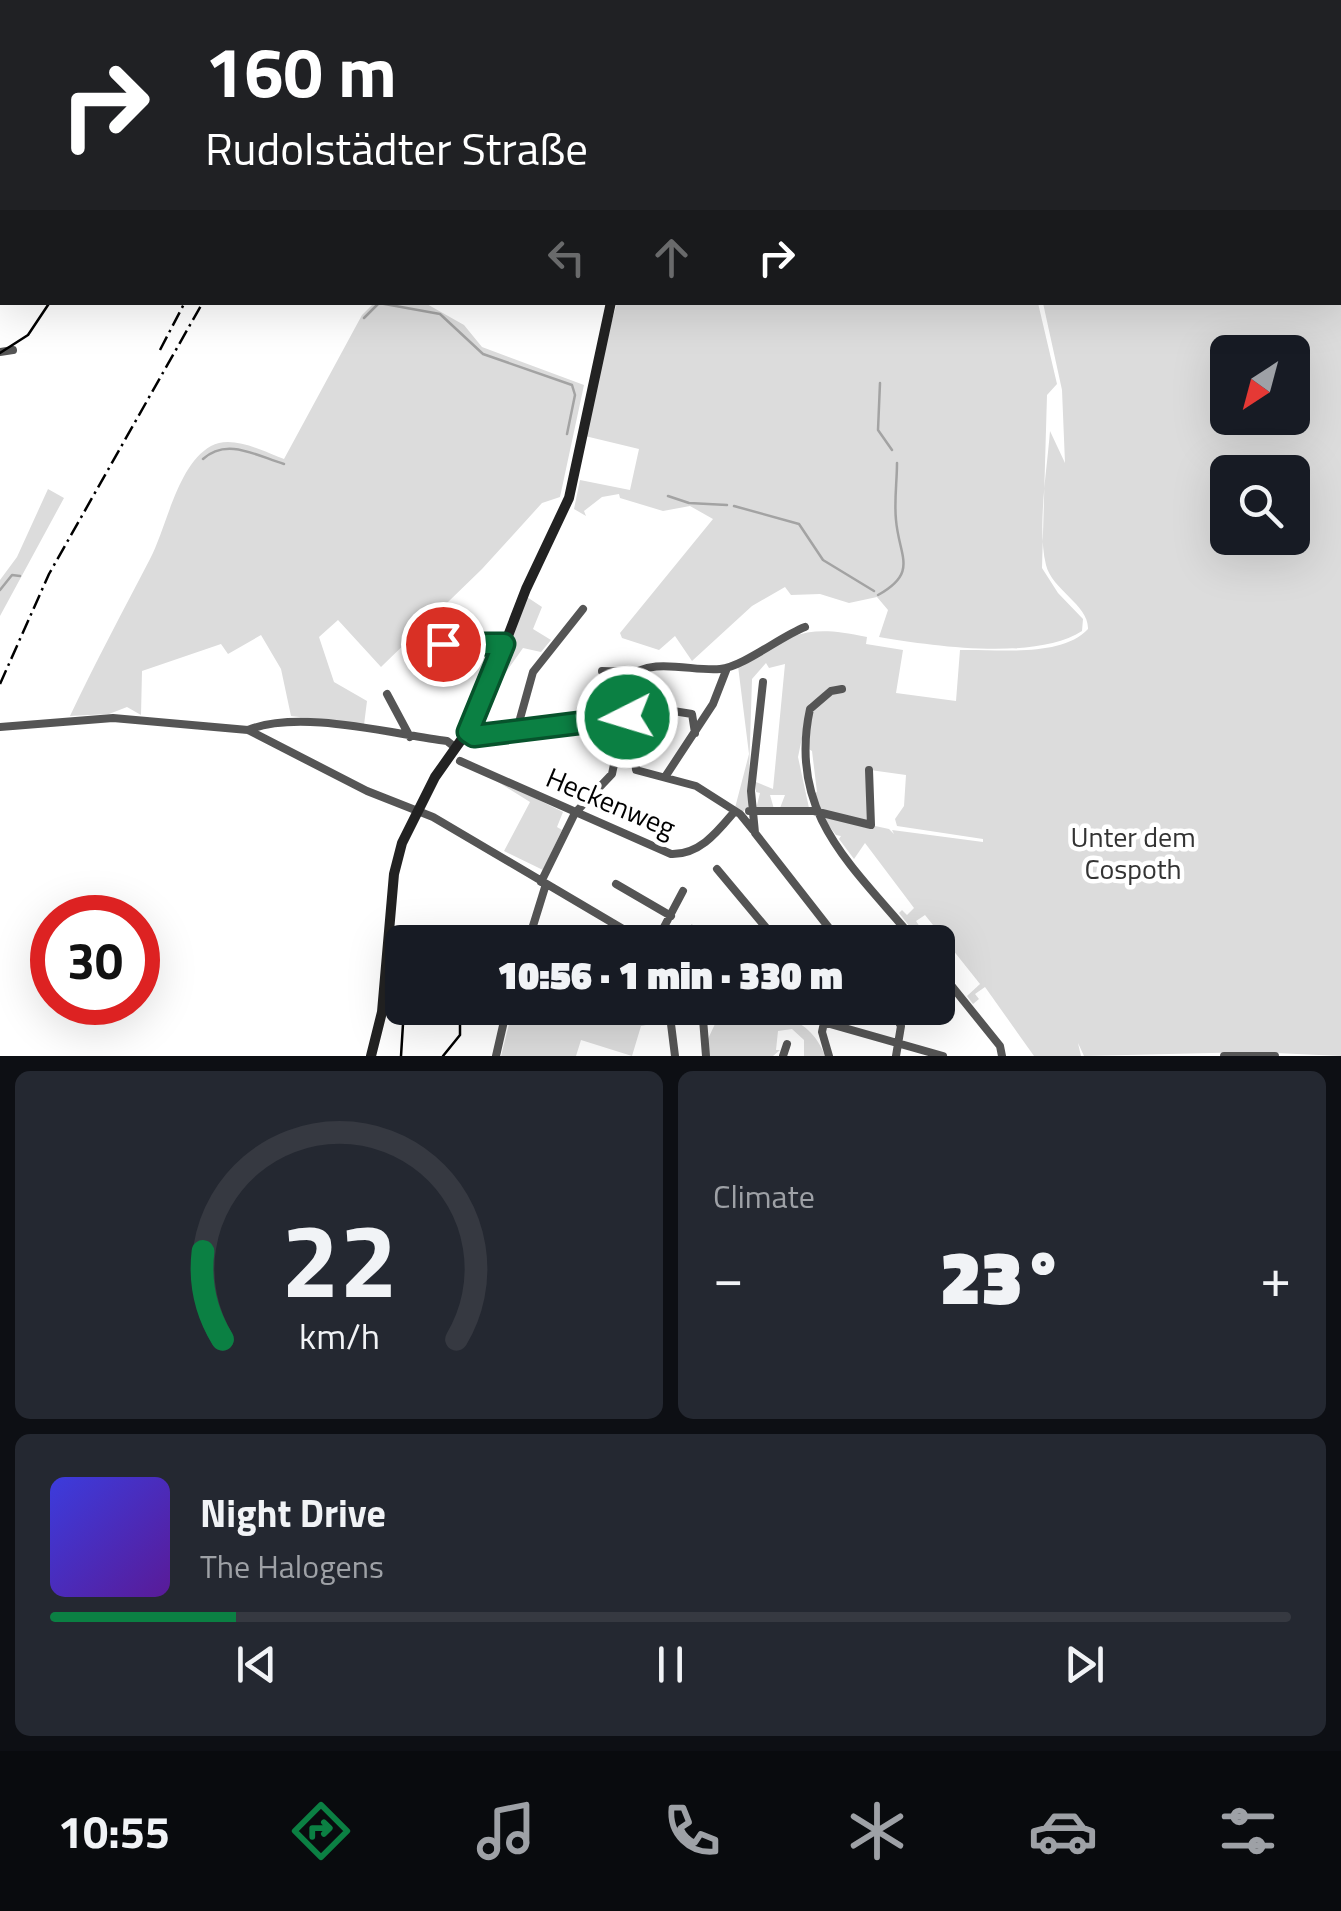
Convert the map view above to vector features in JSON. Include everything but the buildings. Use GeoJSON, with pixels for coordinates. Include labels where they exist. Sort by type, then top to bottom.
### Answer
{"type":"FeatureCollection","features":[{"type":"Feature","properties":{"kind":"street"},"geometry":{"type":"LineString","coordinates":[[371,1056],[384,995],[393,886],[402,843],[416,810],[468,732],[568,498],[610,305]]}},
{"type":"Feature","properties":{"kind":"street"},"geometry":{"type":"LineString","coordinates":[[0,352],[13,350]]}},
{"type":"Feature","properties":{"kind":"street"},"geometry":{"type":"LineString","coordinates":[[516,733],[533,672],[583,609]]}},
{"type":"Feature","properties":{"kind":"street"},"geometry":{"type":"LineString","coordinates":[[629,679],[635,672],[656,668],[727,668],[806,628]]}},
{"type":"Feature","properties":{"kind":"street"},"geometry":{"type":"LineString","coordinates":[[434,648],[456,642],[504,644]]}},
{"type":"Feature","properties":{"kind":"street"},"geometry":{"type":"LineString","coordinates":[[665,777],[715,701],[727,668]]}},
{"type":"Feature","properties":{"kind":"street"},"geometry":{"type":"LineString","coordinates":[[602,672],[628,672],[631,749],[636,770],[696,786],[738,813],[827,925]]}},
{"type":"Feature","properties":{"kind":"street"},"geometry":{"type":"LineString","coordinates":[[755,832],[750,811],[763,682]]}},
{"type":"Feature","properties":{"kind":"street"},"geometry":{"type":"LineString","coordinates":[[842,688],[831,691],[810,709],[802,757],[814,811],[903,925]]}},
{"type":"Feature","properties":{"kind":"street"},"geometry":{"type":"LineString","coordinates":[[387,694],[410,737]]}},
{"type":"Feature","properties":{"kind":"street"},"geometry":{"type":"LineString","coordinates":[[468,732],[479,737],[632,719],[653,723],[665,711],[692,714],[695,733]]}},
{"type":"Feature","properties":{"kind":"street"},"geometry":{"type":"LineString","coordinates":[[0,727],[103,719],[248,730],[264,725],[324,725],[446,741],[456,748]]}},
{"type":"Feature","properties":{"kind":"street"},"geometry":{"type":"LineString","coordinates":[[248,730],[342,780],[416,810],[616,925]]}},
{"type":"Feature","properties":{"kind":"street"},"geometry":{"type":"LineString","coordinates":[[533,925],[544,883],[574,813],[612,775],[618,750],[631,749]]}},
{"type":"Feature","properties":{"kind":"street","name":"Heckenweg"},"geometry":{"type":"LineString","coordinates":[[460,761],[676,855],[704,844],[738,813]]}},
{"type":"Feature","properties":{"kind":"street"},"geometry":{"type":"LineString","coordinates":[[738,813],[814,811],[871,825],[868,770]]}},
{"type":"Feature","properties":{"kind":"street"},"geometry":{"type":"LineString","coordinates":[[717,869],[764,925]]}},
{"type":"Feature","properties":{"kind":"street"},"geometry":{"type":"LineString","coordinates":[[616,884],[671,916]]}},
{"type":"Feature","properties":{"kind":"street"},"geometry":{"type":"LineString","coordinates":[[666,925],[683,891]]}},
{"type":"Feature","properties":{"kind":"street"},"geometry":{"type":"LineString","coordinates":[[955,991],[1000,1046],[1002,1056]]}},
{"type":"Feature","properties":{"kind":"street"},"geometry":{"type":"LineString","coordinates":[[496,1056],[503,1025]]}},
{"type":"Feature","properties":{"kind":"street"},"geometry":{"type":"LineString","coordinates":[[670,1025],[675,1056]]}},
{"type":"Feature","properties":{"kind":"street"},"geometry":{"type":"LineString","coordinates":[[703,1025],[706,1056]]}},
{"type":"Feature","properties":{"kind":"street"},"geometry":{"type":"LineString","coordinates":[[828,1056],[822,1040],[825,1025],[944,1056]]}},
{"type":"Feature","properties":{"kind":"street"},"geometry":{"type":"LineString","coordinates":[[896,1056],[900,1025]]}},
{"type":"Feature","properties":{"kind":"street"},"geometry":{"type":"LineString","coordinates":[[783,1056],[787,1044]]}},
{"type":"Feature","properties":{"kind":"street"},"geometry":{"type":"LineString","coordinates":[[1224,1056],[1275,1056]]}},
{"type":"Feature","properties":{"kind":"green space"},"geometry":{"type":"Polygon","coordinates":[[[372,305],[429,305],[464,325],[482,347],[584,385],[560,497],[542,503],[482,569],[381,667],[338,620],[319,637],[334,682],[367,701],[364,725],[291,716],[281,669],[261,635],[228,654],[221,644],[142,671],[141,715],[127,707],[109,714],[70,716],[150,559],[190,467],[211,446],[229,442],[284,459],[362,315],[372,305]]]}},
{"type":"Feature","properties":{"kind":"green space"},"geometry":{"type":"Polygon","coordinates":[[[616,305],[1038,305],[1057,384],[1047,395],[1042,568],[1058,593],[1083,619],[1082,631],[1038,646],[1012,648],[901,641],[879,637],[888,610],[877,597],[849,603],[820,594],[791,595],[785,587],[752,606],[692,661],[675,636],[659,650],[622,638],[620,633],[713,519],[690,506],[663,511],[620,498],[619,494],[602,497],[584,511],[586,516],[574,509],[580,480],[630,490],[639,449],[585,436],[595,379],[616,305]]]}},
{"type":"Feature","properties":{"kind":"green space","name":"Unter dem Cospoth"},"geometry":{"type":"Polygon","coordinates":[[[1043,305],[1341,305],[1341,1056],[1254,1052],[1084,1056],[1078,1043],[1081,1056],[1034,1056],[985,987],[975,994],[979,999],[973,1004],[967,996],[980,984],[955,953],[955,925],[933,925],[925,915],[916,921],[919,925],[908,925],[899,913],[902,910],[907,915],[914,908],[865,843],[854,859],[839,839],[841,836],[820,814],[889,829],[894,834],[892,830],[983,839],[897,826],[895,819],[904,806],[906,775],[870,770],[873,822],[818,809],[813,794],[817,792],[812,751],[805,747],[811,709],[819,697],[809,704],[798,757],[809,808],[780,808],[785,795],[770,795],[774,809],[756,809],[760,793],[756,792],[756,782],[773,789],[785,664],[769,668],[766,663],[752,679],[748,808],[742,812],[735,808],[749,754],[738,666],[772,646],[812,632],[867,637],[866,644],[903,650],[896,693],[956,701],[960,650],[1045,648],[1076,638],[1088,629],[1083,612],[1050,574],[1043,550],[1050,431],[1065,463],[1062,390],[1043,305]]]}},
{"type":"Feature","properties":{"kind":"green space"},"geometry":{"type":"Polygon","coordinates":[[[48,489],[64,498],[0,616],[0,580],[17,557],[48,489]]]}},
{"type":"Feature","properties":{"kind":"green space"},"geometry":{"type":"Polygon","coordinates":[[[527,597],[542,607],[533,629],[551,640],[541,652],[523,648],[497,685],[500,664],[527,597]]]}},
{"type":"Feature","properties":{"kind":"green space"},"geometry":{"type":"Polygon","coordinates":[[[482,772],[563,812],[557,827],[562,830],[543,870],[504,851],[530,802],[482,772]]]}},
{"type":"Feature","properties":{"kind":"green space"},"geometry":{"type":"Polygon","coordinates":[[[509,1025],[646,1025],[641,1026],[632,1056],[581,1040],[576,1056],[501,1056],[509,1025]]]}},
{"type":"Feature","properties":{"kind":"green space"},"geometry":{"type":"Polygon","coordinates":[[[715,1025],[801,1025],[816,1039],[825,1056],[804,1056],[804,1040],[792,1029],[778,1031],[776,1050],[780,1050],[773,1056],[708,1056],[707,1041],[715,1025]]]}},
{"type":"Feature","properties":{"kind":"waterway"},"geometry":{"type":"LineString","coordinates":[[364,318],[377,305]]}},
{"type":"Feature","properties":{"kind":"waterway"},"geometry":{"type":"LineString","coordinates":[[390,305],[440,314],[483,354],[572,385],[575,395],[567,434]]}},
{"type":"Feature","properties":{"kind":"waterway"},"geometry":{"type":"LineString","coordinates":[[880,383],[878,430],[892,450]]}},
{"type":"Feature","properties":{"kind":"waterway"},"geometry":{"type":"LineString","coordinates":[[203,459],[222,449],[232,449],[284,464]]}},
{"type":"Feature","properties":{"kind":"waterway"},"geometry":{"type":"LineString","coordinates":[[878,595],[891,587],[903,571],[895,513],[897,463]]}},
{"type":"Feature","properties":{"kind":"waterway"},"geometry":{"type":"LineString","coordinates":[[668,496],[689,503],[727,505]]}},
{"type":"Feature","properties":{"kind":"waterway"},"geometry":{"type":"LineString","coordinates":[[734,506],[799,524],[823,560],[874,591]]}},
{"type":"Feature","properties":{"kind":"waterway"},"geometry":{"type":"LineString","coordinates":[[0,590],[12,575],[20,576]]}},
{"type":"Feature","properties":{"kind":"tram line"},"geometry":{"type":"LineString","coordinates":[[0,353],[28,335],[48,305]]}},
{"type":"Feature","properties":{"kind":"tram line"},"geometry":{"type":"LineString","coordinates":[[401,1056],[403,1025]]}},
{"type":"Feature","properties":{"kind":"tram line"},"geometry":{"type":"LineString","coordinates":[[443,1056],[460,1035],[460,1025]]}},
{"type":"Feature","properties":{"kind":"railway"},"geometry":{"type":"LineString","coordinates":[[160,350],[183,305]]}},
{"type":"Feature","properties":{"kind":"railway"},"geometry":{"type":"LineString","coordinates":[[0,684],[49,574],[201,305]]}},
{"type":"Feature","properties":{"kind":"route"},"geometry":{"type":"LineString","coordinates":[[443,644],[504,644],[468,732],[474,736],[627,717]]}}]}
